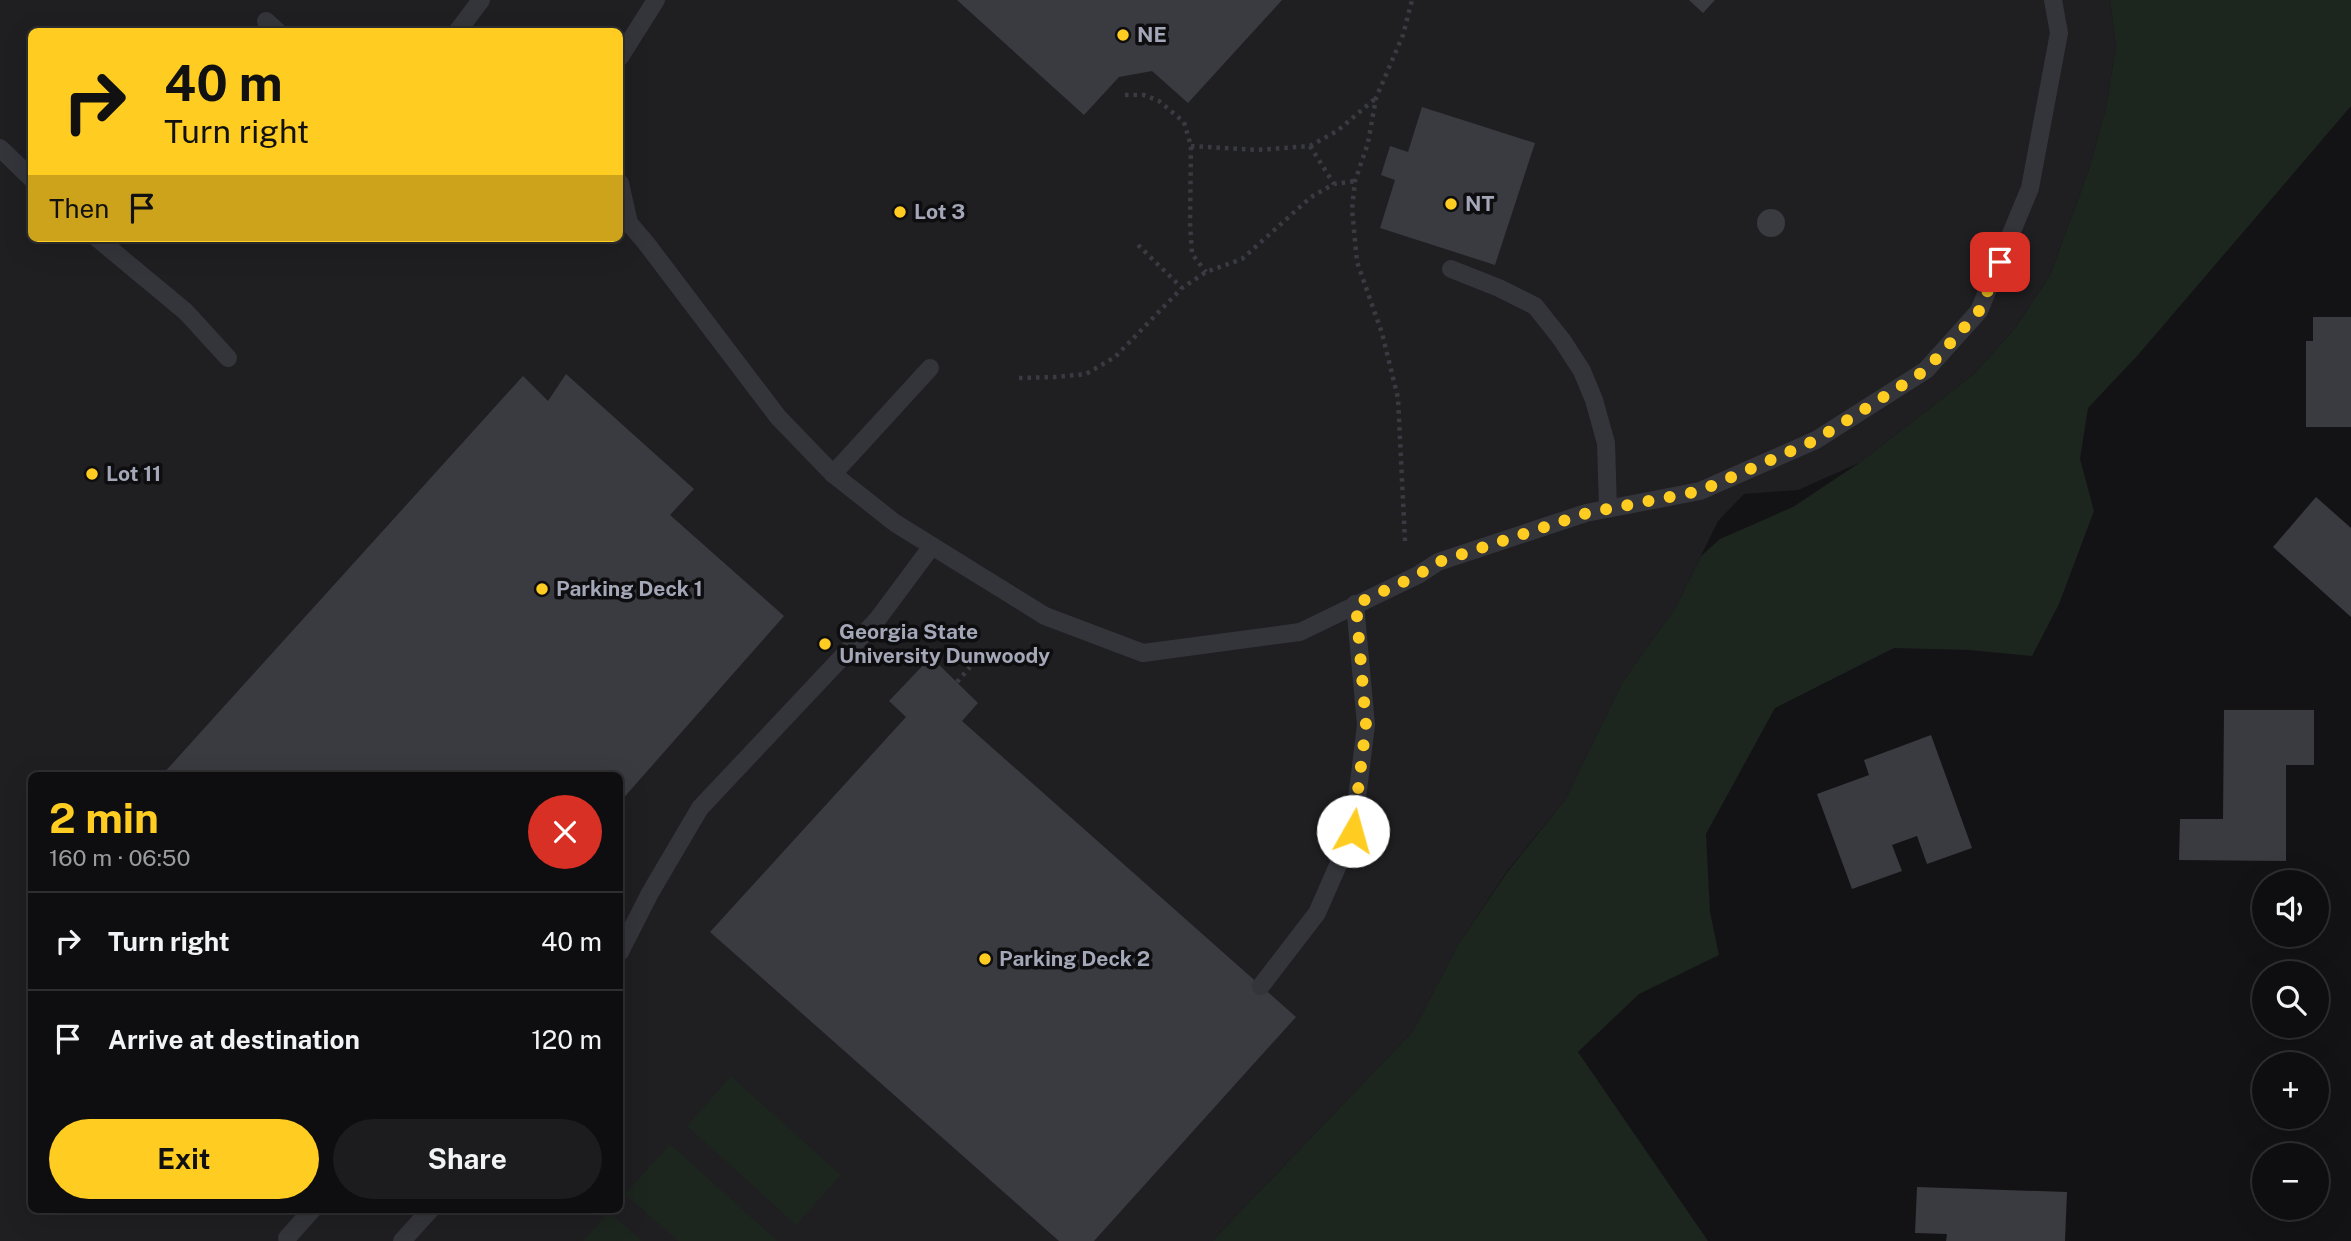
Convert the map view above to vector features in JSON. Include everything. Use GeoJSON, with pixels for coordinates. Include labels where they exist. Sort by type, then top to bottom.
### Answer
{"type":"FeatureCollection","features":[{"type":"Feature","properties":{"kind":"lane"},"geometry":{"type":"LineString","coordinates":[[460,28],[481,0]]}},
{"type":"Feature","properties":{"kind":"lane"},"geometry":{"type":"LineString","coordinates":[[623,52],[656,0]]}},
{"type":"Feature","properties":{"kind":"lane"},"geometry":{"type":"LineString","coordinates":[[623,196],[629,223],[778,417],[833,474],[895,523],[1045,616],[1143,653],[1300,632],[1418,575],[1438,562],[1587,513],[1700,491],[1816,440],[1926,370],[1979,311],[2030,188],[2059,33],[2053,0]]}},
{"type":"Feature","properties":{"kind":"lane"},"geometry":{"type":"LineString","coordinates":[[0,148],[28,175]]}},
{"type":"Feature","properties":{"kind":"lane"},"geometry":{"type":"LineString","coordinates":[[104,244],[186,312],[228,359]]}},
{"type":"Feature","properties":{"kind":"lane"},"geometry":{"type":"LineString","coordinates":[[1451,269],[1535,306],[1582,370],[1606,443],[1608,509]]}},
{"type":"Feature","properties":{"kind":"lane"},"geometry":{"type":"LineString","coordinates":[[833,474],[930,368]]}},
{"type":"Feature","properties":{"kind":"lane"},"geometry":{"type":"LineString","coordinates":[[623,946],[650,893],[700,808],[877,620],[932,546]]}},
{"type":"Feature","properties":{"kind":"lane"},"geometry":{"type":"LineString","coordinates":[[1261,986],[1317,913],[1353,831],[1366,725],[1356,604]]}},
{"type":"Feature","properties":{"kind":"lane"},"geometry":{"type":"LineString","coordinates":[[287,1238],[309,1213]]}},
{"type":"Feature","properties":{"kind":"lane"},"geometry":{"type":"LineString","coordinates":[[401,1241],[428,1213]]}},
{"type":"Feature","properties":{"kind":"path"},"geometry":{"type":"LineString","coordinates":[[1405,541],[1398,398],[1382,333],[1357,262],[1352,209],[1355,181],[1368,143],[1376,98],[1403,35],[1412,0]]}},
{"type":"Feature","properties":{"kind":"path"},"geometry":{"type":"LineString","coordinates":[[1125,95],[1144,95],[1159,101],[1184,122],[1191,146],[1192,254],[1206,272]]}},
{"type":"Feature","properties":{"kind":"path"},"geometry":{"type":"LineString","coordinates":[[1191,146],[1257,150],[1310,146],[1338,131],[1376,98]]}},
{"type":"Feature","properties":{"kind":"path"},"geometry":{"type":"LineString","coordinates":[[1310,146],[1334,184]]}},
{"type":"Feature","properties":{"kind":"path"},"geometry":{"type":"LineString","coordinates":[[1019,378],[1086,374],[1115,357],[1182,288],[1206,272],[1242,259],[1311,197],[1334,184],[1355,181]]}},
{"type":"Feature","properties":{"kind":"path"},"geometry":{"type":"LineString","coordinates":[[1138,245],[1182,288]]}},
{"type":"Feature","properties":{"kind":"path"},"geometry":{"type":"LineString","coordinates":[[948,648],[956,654]]}},
{"type":"Feature","properties":{"kind":"path"},"geometry":{"type":"LineString","coordinates":[[957,682],[970,667]]}},
{"type":"Feature","properties":{"kind":"shaded area","name":"Georgia State University Dunwoody"},"geometry":{"type":"Polygon","coordinates":[[[0,0],[2110,0],[2116,45],[2106,108],[2088,172],[2050,275],[2016,327],[1974,374],[1859,463],[1798,490],[1744,494],[1718,521],[1676,607],[1623,681],[1565,800],[1508,870],[1459,943],[1413,1031],[1212,1241],[0,1241],[0,0]]]}},
{"type":"Feature","properties":{"kind":"shaded area"},"geometry":{"type":"Polygon","coordinates":[[[2110,0],[2351,0],[2351,106],[2138,355],[2088,408],[2080,459],[2094,511],[2059,604],[2032,656],[1969,650],[1894,648],[1775,708],[1706,834],[1710,912],[1719,955],[1639,994],[1578,1052],[1708,1241],[1212,1241],[1413,1031],[1459,943],[1508,871],[1565,800],[1623,681],[1676,607],[1701,556],[1720,539],[1793,507],[1859,463],[1974,374],[2016,327],[2050,275],[2088,172],[2106,108],[2116,45],[2110,0]]]}},
{"type":"Feature","properties":{"kind":"shaded area"},"geometry":{"type":"Polygon","coordinates":[[[731,1076],[841,1175],[796,1225],[687,1126],[731,1076]]]}},
{"type":"Feature","properties":{"kind":"shaded area"},"geometry":{"type":"Polygon","coordinates":[[[670,1144],[778,1241],[678,1241],[625,1194],[670,1144]]]}},
{"type":"Feature","properties":{"kind":"shaded area"},"geometry":{"type":"Polygon","coordinates":[[[610,1213],[642,1241],[583,1241],[610,1213]]]}},
{"type":"Feature","properties":{"kind":"building","name":"NE"},"geometry":{"type":"Polygon","coordinates":[[[957,0],[1282,0],[1188,103],[1152,71],[1119,77],[1084,115],[957,0]]]}},
{"type":"Feature","properties":{"kind":"building"},"geometry":{"type":"Polygon","coordinates":[[[1689,0],[1715,0],[1703,13],[1689,0]]]}},
{"type":"Feature","properties":{"kind":"building","name":"NT"},"geometry":{"type":"Polygon","coordinates":[[[1422,107],[1535,143],[1495,265],[1380,228],[1395,180],[1381,175],[1390,146],[1408,152],[1422,107]]]}},
{"type":"Feature","properties":{"kind":"building"},"geometry":{"type":"Polygon","coordinates":[[[1771,209],[1781,213],[1785,223],[1781,233],[1771,237],[1761,233],[1757,223],[1761,213],[1771,209]]]}},
{"type":"Feature","properties":{"kind":"building"},"geometry":{"type":"Polygon","coordinates":[[[2313,317],[2351,317],[2351,427],[2306,427],[2306,341],[2313,341],[2313,317]]]}},
{"type":"Feature","properties":{"kind":"building","name":"Parking Deck 1"},"geometry":{"type":"Polygon","coordinates":[[[566,374],[694,489],[670,515],[784,616],[623,799],[623,772],[165,772],[523,376],[548,401],[566,374]]]}},
{"type":"Feature","properties":{"kind":"building"},"geometry":{"type":"Polygon","coordinates":[[[2316,497],[2351,528],[2351,617],[2273,547],[2316,497]]]}},
{"type":"Feature","properties":{"kind":"building","name":"Parking Deck 2"},"geometry":{"type":"Polygon","coordinates":[[[931,657],[978,703],[962,721],[1296,1017],[1094,1241],[1059,1241],[710,932],[906,717],[889,701],[931,657]]]}},
{"type":"Feature","properties":{"kind":"building"},"geometry":{"type":"Polygon","coordinates":[[[2224,710],[2314,710],[2314,765],[2286,765],[2286,861],[2179,860],[2180,819],[2223,819],[2224,710]]]}},
{"type":"Feature","properties":{"kind":"building"},"geometry":{"type":"Polygon","coordinates":[[[1931,735],[1972,848],[1927,864],[1917,836],[1892,845],[1902,871],[1852,889],[1817,794],[1869,775],[1864,760],[1931,735]]]}},
{"type":"Feature","properties":{"kind":"building"},"geometry":{"type":"Polygon","coordinates":[[[1917,1187],[2067,1192],[2065,1241],[1946,1241],[1947,1234],[1915,1233],[1917,1187]]]}},
{"type":"Feature","properties":{"kind":"place","name":"NE"},"geometry":{"type":"Point","coordinates":[1123,35]}},
{"type":"Feature","properties":{"kind":"place","name":"NT"},"geometry":{"type":"Point","coordinates":[1451,204]}},
{"type":"Feature","properties":{"kind":"place","name":"Lot 3"},"geometry":{"type":"Point","coordinates":[900,212]}},
{"type":"Feature","properties":{"kind":"place","name":"Lot 11"},"geometry":{"type":"Point","coordinates":[92,474]}},
{"type":"Feature","properties":{"kind":"place","name":"Parking Deck 1"},"geometry":{"type":"Point","coordinates":[542,589]}},
{"type":"Feature","properties":{"kind":"place","name":"Georgia State University Dunwoody"},"geometry":{"type":"Point","coordinates":[825,644]}},
{"type":"Feature","properties":{"kind":"place","name":"Parking Deck 2"},"geometry":{"type":"Point","coordinates":[985,959]}},
{"type":"Feature","properties":{"kind":"route"},"geometry":{"type":"LineString","coordinates":[[1353,831],[1366,725],[1356,604],[1418,575],[1438,562],[1587,513],[1700,491],[1816,440],[1926,370],[1979,311],[2000,262]]}}]}
